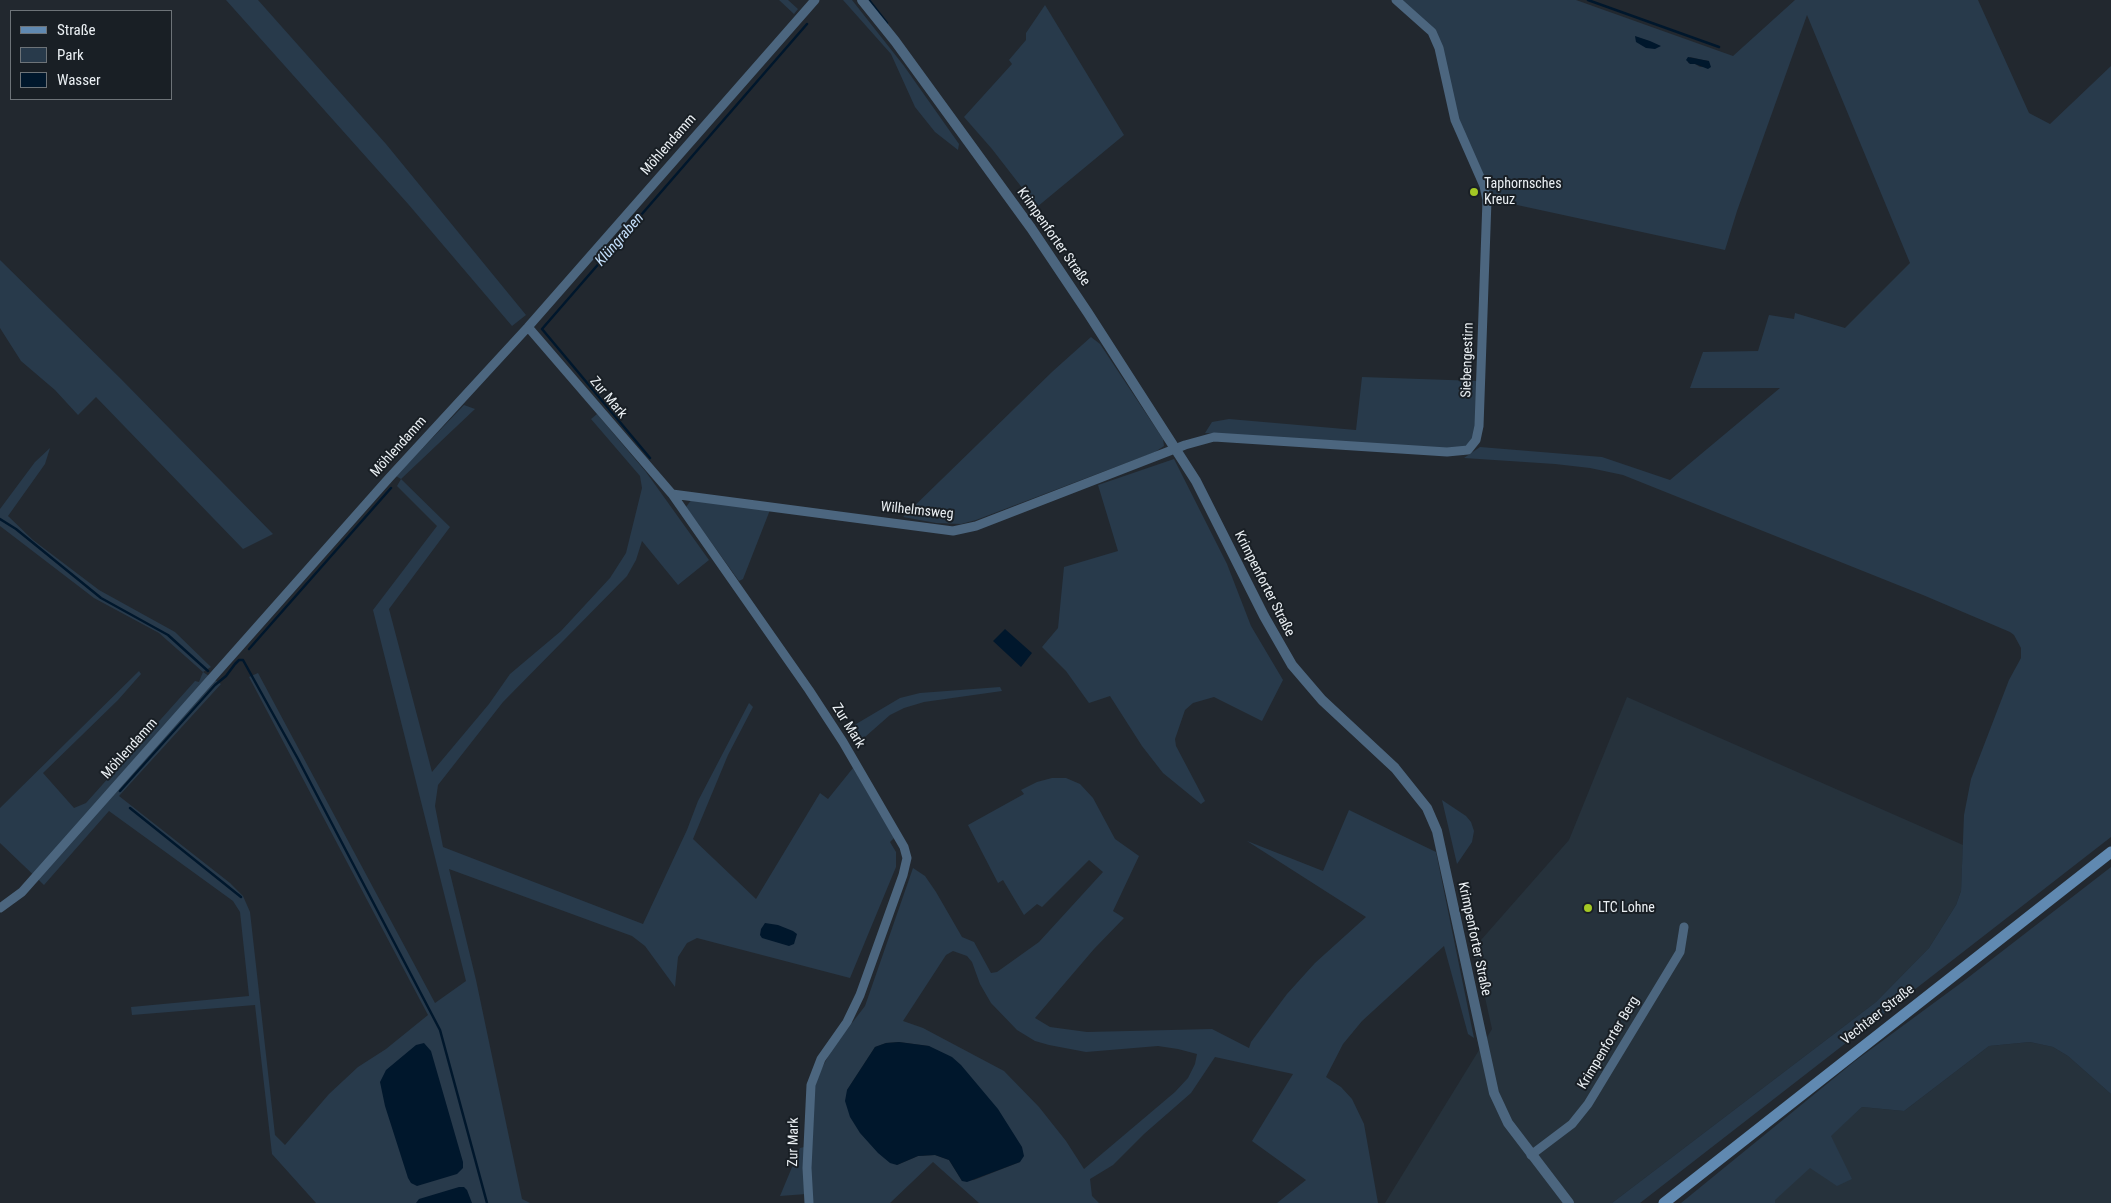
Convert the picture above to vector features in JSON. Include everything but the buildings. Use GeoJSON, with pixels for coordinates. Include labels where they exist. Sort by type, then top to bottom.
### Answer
{"type":"FeatureCollection","features":[{"type":"Feature","properties":{"kind":"main road","name":"Vechtaer Straße"},"geometry":{"type":"LineString","coordinates":[[1664,1203],[2111,852]]}},
{"type":"Feature","properties":{"kind":"street","name":"Möhlendamm"},"geometry":{"type":"LineString","coordinates":[[0,908],[22,892],[389,478],[528,327],[815,0]]}},
{"type":"Feature","properties":{"kind":"street","name":"Krimpenforter Straße"},"geometry":{"type":"LineString","coordinates":[[862,0],[895,41],[1031,228],[1176,450],[1196,481],[1264,616],[1292,665],[1322,700],[1395,768],[1426,808],[1437,831],[1494,1094],[1508,1123],[1569,1203]]}},
{"type":"Feature","properties":{"kind":"street","name":"Siebengestirn"},"geometry":{"type":"LineString","coordinates":[[1176,450],[1200,440],[1214,437],[1456,452],[1468,450],[1476,440],[1479,426],[1482,381],[1487,205],[1484,186],[1455,120],[1439,48],[1432,32],[1396,0]]}},
{"type":"Feature","properties":{"kind":"street","name":"Zur Mark"},"geometry":{"type":"LineString","coordinates":[[528,327],[672,494],[838,735],[904,847],[907,858],[903,875],[860,995],[847,1022],[821,1059],[811,1085],[807,1168],[809,1203]]}},
{"type":"Feature","properties":{"kind":"street","name":"Wilhelmsweg"},"geometry":{"type":"LineString","coordinates":[[672,494],[953,531],[976,526],[1176,450]]}},
{"type":"Feature","properties":{"kind":"street","name":"Krimpenforter Berg"},"geometry":{"type":"LineString","coordinates":[[1531,1155],[1572,1124],[1588,1104],[1680,952],[1684,927]]}},
{"type":"Feature","properties":{"kind":"shaded area"},"geometry":{"type":"Polygon","coordinates":[[[1627,697],[1963,845],[1961,891],[1956,905],[1929,948],[1876,1002],[1612,1203],[1385,1203],[1492,1029],[1474,948],[1569,840],[1627,697]]]}},
{"type":"Feature","properties":{"kind":"shaded area"},"geometry":{"type":"Polygon","coordinates":[[[2030,1042],[2053,1047],[2068,1056],[2111,1094],[2111,1203],[1756,1203],[1862,1107],[1904,1111],[1989,1046],[2030,1042]]]}},
{"type":"Feature","properties":{"kind":"green space"},"geometry":{"type":"Polygon","coordinates":[[[226,0],[258,0],[386,144],[526,315],[512,326],[409,205],[226,0]]]}},
{"type":"Feature","properties":{"kind":"green space"},"geometry":{"type":"Polygon","coordinates":[[[779,0],[788,0],[798,9],[794,14],[779,0]]]}},
{"type":"Feature","properties":{"kind":"green space"},"geometry":{"type":"Polygon","coordinates":[[[843,0],[852,0],[904,66],[959,144],[958,150],[935,132],[915,107],[891,54],[843,0]]]}},
{"type":"Feature","properties":{"kind":"green space"},"geometry":{"type":"Polygon","coordinates":[[[1401,0],[1576,0],[1733,56],[1795,0],[1978,0],[2029,113],[2050,124],[2111,66],[2111,837],[1640,1203],[1612,1203],[1876,1002],[1929,948],[1956,905],[1961,891],[1964,815],[1971,779],[2009,680],[2021,658],[2021,648],[2014,635],[2010,632],[1923,595],[1623,475],[1590,468],[1555,464],[1464,458],[1480,447],[1602,457],[1670,480],[1780,388],[1690,388],[1703,352],[1758,351],[1769,315],[1794,319],[1795,313],[1845,328],[1910,263],[1807,15],[1737,211],[1725,250],[1494,200],[1459,120],[1442,47],[1401,0]],[[1690,57],[1688,63],[1700,67],[1706,67],[1709,61],[1690,57]]]}},
{"type":"Feature","properties":{"kind":"green space"},"geometry":{"type":"Polygon","coordinates":[[[1045,5],[1124,135],[1037,207],[992,149],[964,117],[1012,64],[1009,60],[1026,40],[1026,33],[1045,5]]]}},
{"type":"Feature","properties":{"kind":"green space"},"geometry":{"type":"Polygon","coordinates":[[[0,260],[121,379],[273,534],[243,549],[96,397],[78,415],[55,390],[21,361],[0,328],[0,260]]]}},
{"type":"Feature","properties":{"kind":"green space"},"geometry":{"type":"Polygon","coordinates":[[[1091,337],[1100,344],[1163,439],[1164,446],[1155,452],[976,520],[961,524],[936,523],[903,517],[1053,371],[1091,337]]]}},
{"type":"Feature","properties":{"kind":"green space"},"geometry":{"type":"Polygon","coordinates":[[[1362,377],[1478,381],[1476,426],[1473,438],[1466,447],[1456,449],[1205,433],[1212,422],[1229,419],[1356,430],[1362,377]]]}},
{"type":"Feature","properties":{"kind":"green space"},"geometry":{"type":"Polygon","coordinates":[[[464,405],[475,409],[401,479],[396,476],[464,405]]]}},
{"type":"Feature","properties":{"kind":"green space"},"geometry":{"type":"Polygon","coordinates":[[[597,414],[646,472],[709,560],[678,585],[642,541],[636,560],[627,576],[503,702],[438,785],[435,806],[443,847],[643,924],[687,830],[698,801],[749,703],[753,707],[728,755],[693,839],[756,899],[820,793],[828,799],[853,768],[894,838],[890,842],[896,852],[896,867],[850,978],[697,938],[687,943],[678,957],[675,987],[645,946],[632,936],[449,869],[476,980],[522,1199],[530,1203],[316,1203],[272,1154],[255,1005],[132,1015],[131,1007],[249,996],[240,912],[233,901],[109,811],[44,885],[0,843],[0,808],[139,671],[141,674],[118,700],[43,773],[74,808],[86,803],[195,681],[199,682],[203,672],[221,684],[119,796],[230,883],[243,896],[250,912],[275,1135],[285,1145],[329,1094],[358,1067],[386,1049],[428,1015],[249,677],[258,673],[435,1003],[466,981],[373,610],[437,526],[397,486],[401,479],[450,527],[389,609],[432,772],[489,704],[510,674],[561,631],[610,578],[626,553],[642,488],[640,476],[591,419],[597,414]]]}},
{"type":"Feature","properties":{"kind":"green space"},"geometry":{"type":"Polygon","coordinates":[[[50,448],[45,464],[8,516],[33,540],[99,590],[175,632],[211,667],[203,672],[159,633],[94,598],[0,526],[0,509],[35,462],[50,448]]]}},
{"type":"Feature","properties":{"kind":"green space"},"geometry":{"type":"Polygon","coordinates":[[[1174,459],[1227,564],[1251,626],[1283,680],[1262,721],[1214,697],[1193,703],[1185,710],[1175,739],[1176,746],[1205,801],[1201,804],[1163,773],[1142,746],[1110,696],[1089,703],[1066,671],[1042,647],[1058,628],[1064,567],[1118,551],[1098,485],[1174,459]]]}},
{"type":"Feature","properties":{"kind":"green space"},"geometry":{"type":"Polygon","coordinates":[[[692,499],[770,510],[743,579],[739,581],[686,507],[692,499]]]}},
{"type":"Feature","properties":{"kind":"green space"},"geometry":{"type":"Polygon","coordinates":[[[1000,687],[1002,691],[924,702],[904,708],[890,715],[857,744],[846,730],[900,698],[920,693],[1000,687]]]}},
{"type":"Feature","properties":{"kind":"green space"},"geometry":{"type":"Polygon","coordinates":[[[1052,778],[1066,778],[1080,784],[1093,798],[1115,839],[1139,856],[1113,911],[1124,918],[1094,949],[1035,1018],[1050,1027],[1087,1032],[1212,1029],[1249,1048],[1251,1042],[1287,994],[1315,963],[1366,917],[1247,841],[1323,871],[1349,810],[1436,852],[1474,1038],[1468,1034],[1444,946],[1362,1021],[1343,1044],[1326,1077],[1341,1087],[1352,1099],[1364,1124],[1378,1203],[1277,1203],[1306,1180],[1252,1141],[1293,1074],[1215,1057],[1191,1093],[1144,1134],[1113,1165],[1090,1179],[1092,1196],[1099,1203],[979,1203],[933,1162],[890,1203],[812,1203],[810,1168],[814,1083],[832,1049],[865,1006],[913,868],[925,876],[962,937],[974,942],[991,973],[997,972],[1039,942],[1103,872],[1089,860],[1042,907],[1037,904],[1024,915],[1003,880],[998,883],[968,825],[1024,794],[1021,790],[1037,782],[1052,778]],[[953,951],[946,955],[903,1021],[923,1028],[1004,1071],[1039,1107],[1066,1141],[1084,1169],[1175,1092],[1188,1078],[1195,1064],[1197,1054],[1178,1049],[1158,1046],[1086,1052],[1035,1041],[1017,1030],[991,1003],[980,984],[972,962],[967,956],[953,951]],[[899,1042],[886,1043],[875,1047],[847,1090],[897,1165],[918,1156],[935,1155],[949,1160],[962,1181],[974,1180],[1020,1162],[929,1046],[899,1042]]]}},
{"type":"Feature","properties":{"kind":"green space"},"geometry":{"type":"Polygon","coordinates":[[[1442,800],[1466,816],[1471,822],[1474,831],[1472,842],[1457,864],[1442,800]]]}},
{"type":"Feature","properties":{"kind":"green space"},"geometry":{"type":"Polygon","coordinates":[[[2111,867],[2111,1094],[2068,1056],[2053,1047],[2030,1042],[1989,1046],[1904,1111],[1862,1107],[1831,1136],[1852,1179],[1837,1186],[1810,1168],[1775,1200],[1775,1203],[1681,1203],[1855,1061],[1965,980],[2111,867]]]}},
{"type":"Feature","properties":{"kind":"green space"},"geometry":{"type":"Polygon","coordinates":[[[804,1147],[806,1194],[780,1196],[800,1148],[804,1147]]]}},
{"type":"Feature","properties":{"kind":"water"},"geometry":{"type":"Polygon","coordinates":[[[1635,36],[1661,46],[1655,49],[1646,48],[1636,42],[1635,36]]]}},
{"type":"Feature","properties":{"kind":"water"},"geometry":{"type":"Polygon","coordinates":[[[1688,57],[1709,61],[1711,67],[1708,69],[1690,64],[1686,60],[1688,57]]]}},
{"type":"Feature","properties":{"kind":"water"},"geometry":{"type":"Polygon","coordinates":[[[1005,629],[1032,653],[1021,667],[993,641],[1005,629]]]}},
{"type":"Feature","properties":{"kind":"water"},"geometry":{"type":"Polygon","coordinates":[[[765,923],[778,925],[793,931],[797,934],[794,944],[789,946],[762,938],[760,935],[761,929],[765,923]]]}},
{"type":"Feature","properties":{"kind":"water"},"geometry":{"type":"Polygon","coordinates":[[[899,1042],[929,1046],[952,1057],[961,1065],[998,1109],[1022,1147],[1024,1156],[1020,1162],[967,1182],[962,1181],[949,1160],[935,1155],[918,1156],[897,1165],[890,1163],[878,1153],[860,1133],[850,1117],[845,1101],[847,1090],[875,1047],[886,1043],[899,1042]]]}},
{"type":"Feature","properties":{"kind":"water"},"geometry":{"type":"Polygon","coordinates":[[[424,1043],[431,1051],[463,1162],[463,1168],[457,1174],[417,1186],[411,1183],[408,1178],[385,1106],[380,1082],[386,1070],[416,1045],[424,1043]]]}},
{"type":"Feature","properties":{"kind":"water"},"geometry":{"type":"Polygon","coordinates":[[[464,1187],[467,1190],[472,1203],[416,1203],[419,1199],[464,1187]]]}},
{"type":"Feature","properties":{"kind":"waterway"},"geometry":{"type":"LineString","coordinates":[[869,0],[887,23]]}},
{"type":"Feature","properties":{"kind":"waterway"},"geometry":{"type":"LineString","coordinates":[[1588,0],[1719,47]]}},
{"type":"Feature","properties":{"kind":"waterway","name":"Klüngraben"},"geometry":{"type":"LineString","coordinates":[[650,458],[542,329],[807,24]]}},
{"type":"Feature","properties":{"kind":"waterway"},"geometry":{"type":"LineString","coordinates":[[249,649],[391,488]]}},
{"type":"Feature","properties":{"kind":"waterway"},"geometry":{"type":"LineString","coordinates":[[0,519],[16,529],[101,598],[168,635],[208,671]]}},
{"type":"Feature","properties":{"kind":"waterway"},"geometry":{"type":"LineString","coordinates":[[120,791],[215,685],[226,676],[239,660],[243,660],[298,759],[440,1030],[487,1203]]}},
{"type":"Feature","properties":{"kind":"waterway"},"geometry":{"type":"LineString","coordinates":[[130,808],[241,897]]}},
{"type":"Feature","properties":{"kind":"place","name":"Taphornsches Kreuz"},"geometry":{"type":"Point","coordinates":[1474,192]}},
{"type":"Feature","properties":{"kind":"place","name":"LTC Lohne"},"geometry":{"type":"Point","coordinates":[1588,908]}}]}
